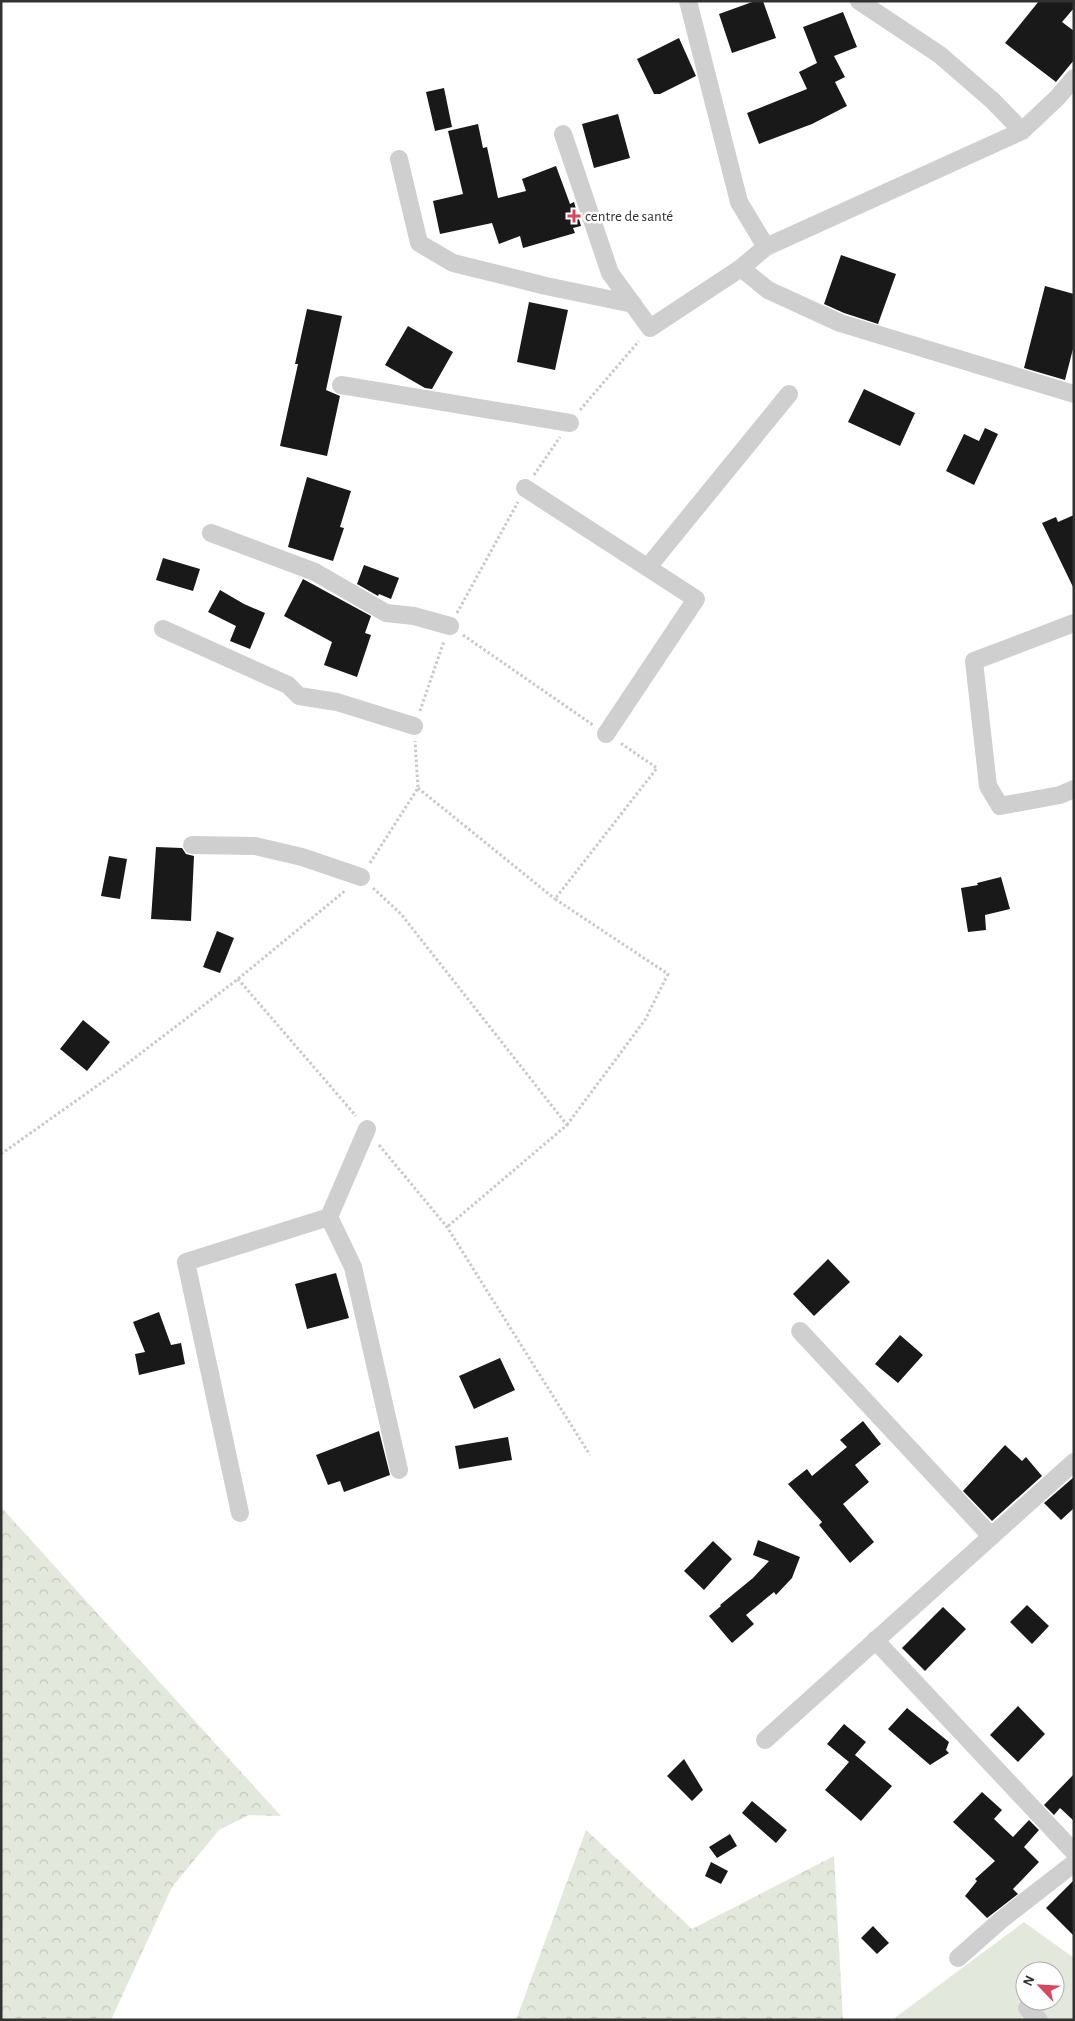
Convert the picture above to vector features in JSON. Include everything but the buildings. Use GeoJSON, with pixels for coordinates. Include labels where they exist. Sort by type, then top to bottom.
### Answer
{"type":"FeatureCollection","features":[{"type":"Feature","properties":{"kind":"street"},"geometry":{"type":"LineString","coordinates":[[688,1],[739,202],[766,246]]}},
{"type":"Feature","properties":{"kind":"street"},"geometry":{"type":"LineString","coordinates":[[859,1],[940,55],[993,100],[1022,132]]}},
{"type":"Feature","properties":{"kind":"street"},"geometry":{"type":"LineString","coordinates":[[563,134],[610,273],[650,328],[741,268],[766,246],[1022,132],[1058,98],[1074,78]]}},
{"type":"Feature","properties":{"kind":"street"},"geometry":{"type":"LineString","coordinates":[[399,158],[419,243],[453,263],[546,286],[634,304]]}},
{"type":"Feature","properties":{"kind":"street"},"geometry":{"type":"LineString","coordinates":[[741,268],[768,290],[840,323],[1074,394]]}},
{"type":"Feature","properties":{"kind":"street"},"geometry":{"type":"LineString","coordinates":[[341,385],[570,423]]}},
{"type":"Feature","properties":{"kind":"street"},"geometry":{"type":"LineString","coordinates":[[648,567],[789,394]]}},
{"type":"Feature","properties":{"kind":"street"},"geometry":{"type":"LineString","coordinates":[[525,488],[696,599],[606,734]]}},
{"type":"Feature","properties":{"kind":"street"},"geometry":{"type":"LineString","coordinates":[[211,533],[315,572],[386,613],[414,616],[450,626]]}},
{"type":"Feature","properties":{"kind":"street"},"geometry":{"type":"LineString","coordinates":[[1074,623],[974,661],[988,786],[1000,806],[1060,796],[1074,789]]}},
{"type":"Feature","properties":{"kind":"street"},"geometry":{"type":"LineString","coordinates":[[162,629],[288,685],[299,696],[337,702],[414,726]]}},
{"type":"Feature","properties":{"kind":"street"},"geometry":{"type":"LineString","coordinates":[[192,845],[255,846],[302,857],[361,877]]}},
{"type":"Feature","properties":{"kind":"street"},"geometry":{"type":"LineString","coordinates":[[367,1129],[329,1217],[353,1267],[398,1470]]}},
{"type":"Feature","properties":{"kind":"street"},"geometry":{"type":"LineString","coordinates":[[240,1513],[186,1262],[329,1217]]}},
{"type":"Feature","properties":{"kind":"street"},"geometry":{"type":"LineString","coordinates":[[800,1331],[991,1536]]}},
{"type":"Feature","properties":{"kind":"street"},"geometry":{"type":"LineString","coordinates":[[764,1740],[1074,1462]]}},
{"type":"Feature","properties":{"kind":"street"},"geometry":{"type":"LineString","coordinates":[[875,1640],[1074,1852]]}},
{"type":"Feature","properties":{"kind":"street"},"geometry":{"type":"LineString","coordinates":[[958,1958],[1001,1920],[1074,1864]]}},
{"type":"Feature","properties":{"kind":"path"},"geometry":{"type":"LineString","coordinates":[[1,1154],[111,1076],[238,979],[361,877],[418,788],[414,726],[450,626],[525,488],[570,423],[650,328]]}},
{"type":"Feature","properties":{"kind":"path"},"geometry":{"type":"LineString","coordinates":[[450,626],[657,768],[555,900]]}},
{"type":"Feature","properties":{"kind":"path"},"geometry":{"type":"LineString","coordinates":[[418,788],[555,900],[668,974],[645,1020],[567,1124],[446,1227]]}},
{"type":"Feature","properties":{"kind":"path"},"geometry":{"type":"LineString","coordinates":[[361,877],[402,914],[567,1124]]}},
{"type":"Feature","properties":{"kind":"path"},"geometry":{"type":"LineString","coordinates":[[238,979],[367,1129],[446,1227],[590,1455]]}},
{"type":"Feature","properties":{"kind":"green space"},"geometry":{"type":"Polygon","coordinates":[[[1,1507],[281,1816],[249,1815],[219,1830],[172,1887],[111,2020],[1,2020],[1,1507]]]}},
{"type":"Feature","properties":{"kind":"green space"},"geometry":{"type":"Polygon","coordinates":[[[586,1830],[692,1929],[834,1856],[843,2020],[516,2020],[586,1830]]]}},
{"type":"Feature","properties":{"kind":"green space"},"geometry":{"type":"Polygon","coordinates":[[[1024,1922],[1074,1958],[1074,2020],[892,2020],[1024,1922]]]}},
{"type":"Feature","properties":{"kind":"place","name":"centre de santé"},"geometry":{"type":"Point","coordinates":[574,216]}}]}
